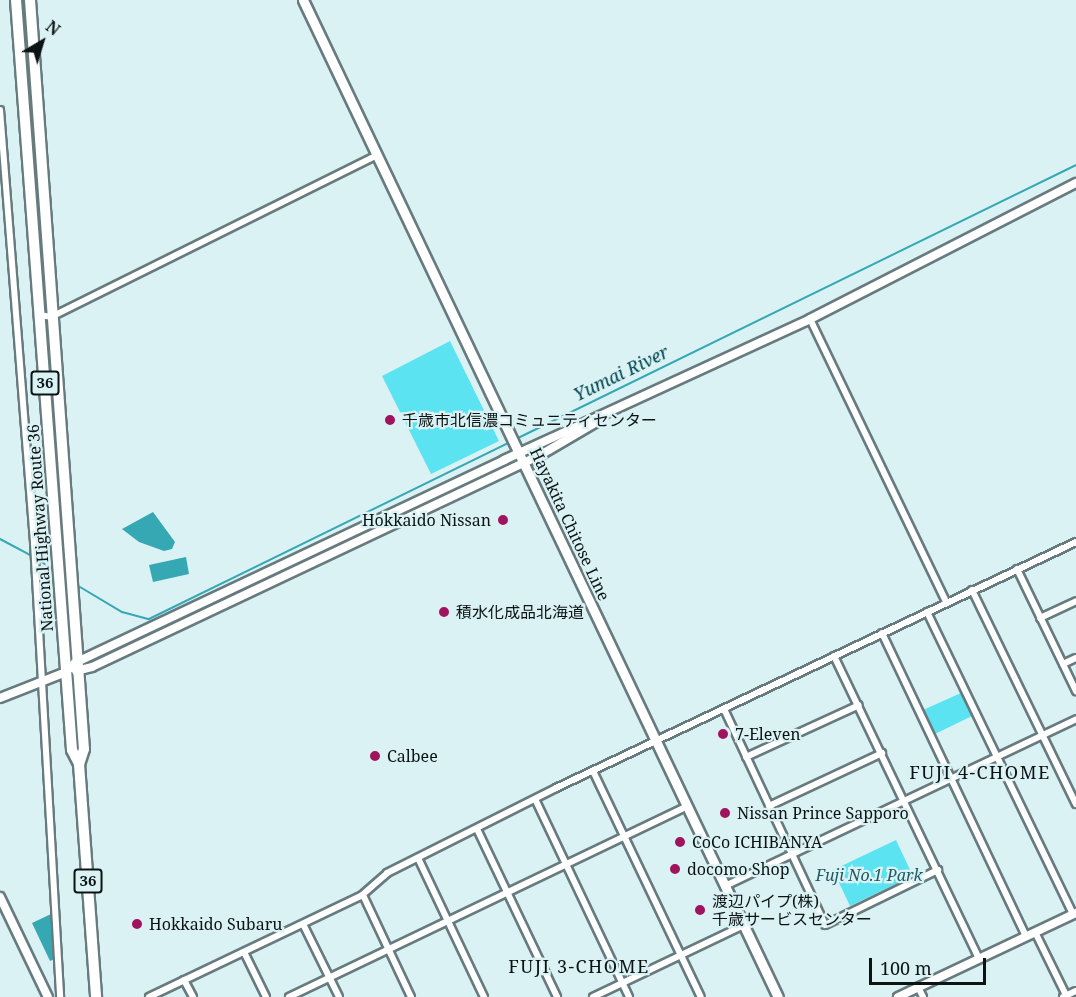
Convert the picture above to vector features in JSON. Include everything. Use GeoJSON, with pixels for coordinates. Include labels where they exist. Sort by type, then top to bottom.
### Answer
{"type":"FeatureCollection","features":[{"type":"Feature","properties":{"kind":"highway","name":"National Highway Route 36"},"geometry":{"type":"LineString","coordinates":[[16,0],[46,316],[72,669],[72,750],[79,764],[96,997]]}},
{"type":"Feature","properties":{"kind":"highway","name":"National Highway Route 36"},"geometry":{"type":"LineString","coordinates":[[30,0],[46,316]]}},
{"type":"Feature","properties":{"kind":"main road","name":"Hayakita Chitose Line"},"geometry":{"type":"LineString","coordinates":[[303,0],[778,997]]}},
{"type":"Feature","properties":{"kind":"street"},"geometry":{"type":"LineString","coordinates":[[0,110],[37,573],[40,680],[60,997]]}},
{"type":"Feature","properties":{"kind":"street"},"geometry":{"type":"LineString","coordinates":[[46,316],[378,155]]}},
{"type":"Feature","properties":{"kind":"street"},"geometry":{"type":"LineString","coordinates":[[0,698],[72,669],[515,444],[604,417],[810,319],[1076,183]]}},
{"type":"Feature","properties":{"kind":"street"},"geometry":{"type":"LineString","coordinates":[[810,319],[946,602]]}},
{"type":"Feature","properties":{"kind":"street"},"geometry":{"type":"LineString","coordinates":[[72,669],[92,667],[523,463],[573,438],[604,417]]}},
{"type":"Feature","properties":{"kind":"street"},"geometry":{"type":"LineString","coordinates":[[149,997],[363,895],[387,873],[593,771],[1076,542]]}},
{"type":"Feature","properties":{"kind":"street"},"geometry":{"type":"LineString","coordinates":[[1017,569],[1076,691]]}},
{"type":"Feature","properties":{"kind":"street"},"geometry":{"type":"LineString","coordinates":[[972,590],[1076,804]]}},
{"type":"Feature","properties":{"kind":"street"},"geometry":{"type":"LineString","coordinates":[[1041,618],[1076,601]]}},
{"type":"Feature","properties":{"kind":"street"},"geometry":{"type":"LineString","coordinates":[[898,997],[1075,913],[927,612]]}},
{"type":"Feature","properties":{"kind":"street"},"geometry":{"type":"LineString","coordinates":[[882,633],[1026,936]]}},
{"type":"Feature","properties":{"kind":"street"},"geometry":{"type":"LineString","coordinates":[[834,656],[979,958]]}},
{"type":"Feature","properties":{"kind":"street"},"geometry":{"type":"LineString","coordinates":[[1063,664],[1076,658]]}},
{"type":"Feature","properties":{"kind":"street"},"geometry":{"type":"LineString","coordinates":[[746,757],[859,705]]}},
{"type":"Feature","properties":{"kind":"street"},"geometry":{"type":"LineString","coordinates":[[724,709],[825,925],[938,870]]}},
{"type":"Feature","properties":{"kind":"street"},"geometry":{"type":"LineString","coordinates":[[725,886],[1076,719]]}},
{"type":"Feature","properties":{"kind":"street"},"geometry":{"type":"LineString","coordinates":[[769,806],[882,753]]}},
{"type":"Feature","properties":{"kind":"street"},"geometry":{"type":"LineString","coordinates":[[593,771],[701,997]]}},
{"type":"Feature","properties":{"kind":"street"},"geometry":{"type":"LineString","coordinates":[[536,801],[628,997]]}},
{"type":"Feature","properties":{"kind":"street"},"geometry":{"type":"LineString","coordinates":[[289,997],[687,806]]}},
{"type":"Feature","properties":{"kind":"street"},"geometry":{"type":"LineString","coordinates":[[477,829],[557,997]]}},
{"type":"Feature","properties":{"kind":"street"},"geometry":{"type":"LineString","coordinates":[[418,858],[484,997]]}},
{"type":"Feature","properties":{"kind":"street"},"geometry":{"type":"LineString","coordinates":[[363,895],[411,997]]}},
{"type":"Feature","properties":{"kind":"street"},"geometry":{"type":"LineString","coordinates":[[0,898],[48,997]]}},
{"type":"Feature","properties":{"kind":"street"},"geometry":{"type":"LineString","coordinates":[[303,924],[339,997]]}},
{"type":"Feature","properties":{"kind":"street"},"geometry":{"type":"LineString","coordinates":[[592,997],[744,925]]}},
{"type":"Feature","properties":{"kind":"street"},"geometry":{"type":"LineString","coordinates":[[1035,932],[1065,996],[1076,991]]}},
{"type":"Feature","properties":{"kind":"street"},"geometry":{"type":"LineString","coordinates":[[244,952],[266,997]]}},
{"type":"Feature","properties":{"kind":"street"},"geometry":{"type":"LineString","coordinates":[[184,980],[193,997]]}},
{"type":"Feature","properties":{"kind":"street"},"geometry":{"type":"LineString","coordinates":[[918,987],[923,997]]}},
{"type":"Feature","properties":{"kind":"green space"},"geometry":{"type":"Polygon","coordinates":[[[450,341],[499,441],[431,474],[382,376],[450,341]]]}},
{"type":"Feature","properties":{"kind":"green space"},"geometry":{"type":"Polygon","coordinates":[[[963,692],[974,715],[935,734],[923,710],[963,692]]]}},
{"type":"Feature","properties":{"kind":"green space","name":"Fuji No.1 Park"},"geometry":{"type":"Polygon","coordinates":[[[896,840],[913,876],[850,906],[833,870],[896,840]]]}},
{"type":"Feature","properties":{"kind":"shaded area"},"geometry":{"type":"Polygon","coordinates":[[[153,512],[175,542],[172,549],[164,551],[139,542],[122,529],[153,512]]]}},
{"type":"Feature","properties":{"kind":"shaded area"},"geometry":{"type":"Polygon","coordinates":[[[186,557],[189,574],[153,582],[149,565],[186,557]]]}},
{"type":"Feature","properties":{"kind":"shaded area"},"geometry":{"type":"Polygon","coordinates":[[[51,914],[55,959],[50,961],[32,923],[51,914]]]}},
{"type":"Feature","properties":{"kind":"waterway","name":"Yumai River"},"geometry":{"type":"LineString","coordinates":[[516,439],[1076,165]]}},
{"type":"Feature","properties":{"kind":"waterway","name":"Yumai River"},"geometry":{"type":"LineString","coordinates":[[80,587],[122,612],[149,619],[511,442]]}},
{"type":"Feature","properties":{"kind":"waterway","name":"Yumai River"},"geometry":{"type":"LineString","coordinates":[[0,539],[32,556]]}},
{"type":"Feature","properties":{"kind":"waterway","name":"Yumai River"},"geometry":{"type":"LineString","coordinates":[[37,559],[51,568]]}},
{"type":"Feature","properties":{"kind":"place","name":"千歳市北信濃コミュニティセンター"},"geometry":{"type":"Point","coordinates":[390,420]}},
{"type":"Feature","properties":{"kind":"place","name":"Hokkaido Nissan"},"geometry":{"type":"Point","coordinates":[503,520]}},
{"type":"Feature","properties":{"kind":"place","name":"積水化成品北海道"},"geometry":{"type":"Point","coordinates":[444,612]}},
{"type":"Feature","properties":{"kind":"place","name":"7-Eleven"},"geometry":{"type":"Point","coordinates":[723,734]}},
{"type":"Feature","properties":{"kind":"place","name":"Calbee"},"geometry":{"type":"Point","coordinates":[375,756]}},
{"type":"Feature","properties":{"kind":"place","name":"Nissan Prince Sapporo"},"geometry":{"type":"Point","coordinates":[725,813]}},
{"type":"Feature","properties":{"kind":"place","name":"CoCo ICHIBANYA"},"geometry":{"type":"Point","coordinates":[680,842]}},
{"type":"Feature","properties":{"kind":"place","name":"docomo Shop"},"geometry":{"type":"Point","coordinates":[675,869]}},
{"type":"Feature","properties":{"kind":"place","name":"渡辺パイプ(株) 千歳サービスセンター"},"geometry":{"type":"Point","coordinates":[700,910]}},
{"type":"Feature","properties":{"kind":"place","name":"Hokkaido Subaru"},"geometry":{"type":"Point","coordinates":[137,924]}},
{"type":"Feature","properties":{"kind":"district","name":"FUJI 4-CHOME"},"geometry":{"type":"Point","coordinates":[980,772]}},
{"type":"Feature","properties":{"kind":"district","name":"FUJI 3-CHOME"},"geometry":{"type":"Point","coordinates":[579,966]}}]}
